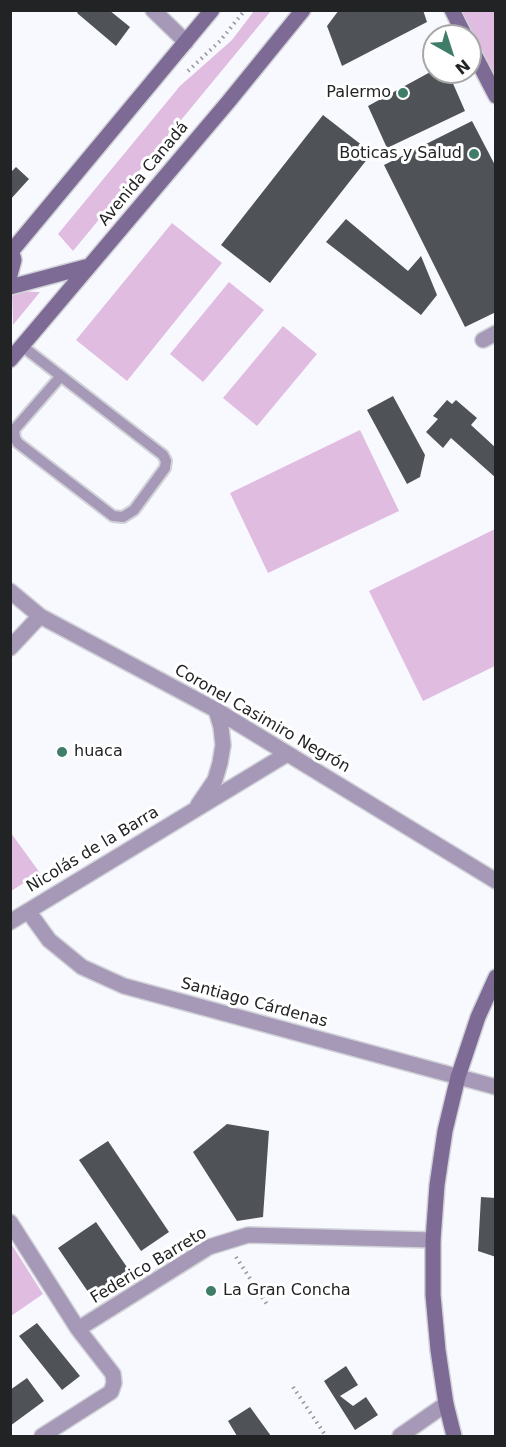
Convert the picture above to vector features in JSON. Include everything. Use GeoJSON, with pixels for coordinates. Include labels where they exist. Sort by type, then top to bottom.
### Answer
{"type":"FeatureCollection","features":[{"type":"Feature","properties":{"kind":"main road"},"geometry":{"type":"LineString","coordinates":[[10,275],[14,260],[11,253],[212,10]]}},
{"type":"Feature","properties":{"kind":"main road","name":"Avenida Canadá"},"geometry":{"type":"LineString","coordinates":[[10,360],[303,10]]}},
{"type":"Feature","properties":{"kind":"main road"},"geometry":{"type":"LineString","coordinates":[[452,10],[459,24]]}},
{"type":"Feature","properties":{"kind":"main road"},"geometry":{"type":"LineString","coordinates":[[482,70],[495,96]]}},
{"type":"Feature","properties":{"kind":"main road"},"geometry":{"type":"LineString","coordinates":[[10,287],[89,266]]}},
{"type":"Feature","properties":{"kind":"main road"},"geometry":{"type":"LineString","coordinates":[[454,1437],[446,1404],[438,1350],[433,1295],[433,1240],[437,1185],[445,1131],[458,1077],[478,1017],[495,976]]}},
{"type":"Feature","properties":{"kind":"street"},"geometry":{"type":"LineString","coordinates":[[153,10],[186,42]]}},
{"type":"Feature","properties":{"kind":"street","name":"Coronel Casimiro Negrón"},"geometry":{"type":"LineString","coordinates":[[10,591],[40,616],[216,710],[495,881]]}},
{"type":"Feature","properties":{"kind":"street"},"geometry":{"type":"LineString","coordinates":[[10,648],[40,616]]}},
{"type":"Feature","properties":{"kind":"street","name":"Nicolás de la Barra"},"geometry":{"type":"LineString","coordinates":[[195,810],[214,780],[220,763],[223,745],[216,710]]}},
{"type":"Feature","properties":{"kind":"street","name":"Nicolás de la Barra"},"geometry":{"type":"LineString","coordinates":[[10,922],[287,754]]}},
{"type":"Feature","properties":{"kind":"street","name":"Santiago Cárdenas"},"geometry":{"type":"LineString","coordinates":[[28,911],[49,940],[82,967],[124,986],[495,1087]]}},
{"type":"Feature","properties":{"kind":"street"},"geometry":{"type":"LineString","coordinates":[[10,1222],[78,1329],[112,1374],[114,1383],[111,1392],[42,1437]]}},
{"type":"Feature","properties":{"kind":"street","name":"Federico Barreto"},"geometry":{"type":"LineString","coordinates":[[78,1329],[209,1247],[248,1235],[433,1240]]}},
{"type":"Feature","properties":{"kind":"street"},"geometry":{"type":"LineString","coordinates":[[400,1437],[446,1404]]}},
{"type":"Feature","properties":{"kind":"lane"},"geometry":{"type":"LineString","coordinates":[[22,346],[61,376],[163,455],[166,461],[165,468],[134,510],[123,517],[113,516],[18,443],[15,438],[14,430],[61,376]]}},
{"type":"Feature","properties":{"kind":"path"},"geometry":{"type":"LineString","coordinates":[[226,1242],[268,1306]]}},
{"type":"Feature","properties":{"kind":"path"},"geometry":{"type":"LineString","coordinates":[[293,1387],[326,1437]]}},
{"type":"Feature","properties":{"kind":"shaded area"},"geometry":{"type":"Polygon","coordinates":[[[254,11],[271,11],[73,251],[58,234],[180,86],[232,40],[254,11]]]}},
{"type":"Feature","properties":{"kind":"shaded area"},"geometry":{"type":"Polygon","coordinates":[[[461,11],[495,11],[495,78],[482,52],[482,24],[468,24],[461,11]]]}},
{"type":"Feature","properties":{"kind":"shaded area"},"geometry":{"type":"Polygon","coordinates":[[[172,223],[222,263],[127,381],[76,340],[172,223]]]}},
{"type":"Feature","properties":{"kind":"shaded area"},"geometry":{"type":"Polygon","coordinates":[[[229,282],[264,310],[203,382],[170,354],[229,282]]]}},
{"type":"Feature","properties":{"kind":"shaded area"},"geometry":{"type":"Polygon","coordinates":[[[12,291],[40,292],[13,325],[12,291]]]}},
{"type":"Feature","properties":{"kind":"shaded area"},"geometry":{"type":"Polygon","coordinates":[[[283,326],[317,354],[257,426],[223,398],[283,326]]]}},
{"type":"Feature","properties":{"kind":"shaded area"},"geometry":{"type":"Polygon","coordinates":[[[360,430],[399,511],[268,573],[230,493],[360,430]]]}},
{"type":"Feature","properties":{"kind":"shaded area"},"geometry":{"type":"Polygon","coordinates":[[[495,529],[495,666],[423,701],[369,591],[495,529]]]}},
{"type":"Feature","properties":{"kind":"shaded area"},"geometry":{"type":"Polygon","coordinates":[[[11,833],[40,873],[10,891],[11,833]]]}},
{"type":"Feature","properties":{"kind":"shaded area"},"geometry":{"type":"Polygon","coordinates":[[[10,1242],[43,1294],[11,1316],[10,1316],[10,1242]]]}},
{"type":"Feature","properties":{"kind":"building"},"geometry":{"type":"Polygon","coordinates":[[[79,10],[109,10],[130,27],[116,46],[77,13],[79,10]]]}},
{"type":"Feature","properties":{"kind":"building"},"geometry":{"type":"Polygon","coordinates":[[[339,10],[423,10],[427,22],[342,66],[327,26],[339,10]]]}},
{"type":"Feature","properties":{"kind":"building"},"geometry":{"type":"Polygon","coordinates":[[[422,77],[422,84],[453,84],[465,111],[387,148],[368,106],[422,77]]]}},
{"type":"Feature","properties":{"kind":"building"},"geometry":{"type":"Polygon","coordinates":[[[323,115],[372,153],[270,283],[221,245],[323,115]]]}},
{"type":"Feature","properties":{"kind":"building"},"geometry":{"type":"Polygon","coordinates":[[[472,121],[496,167],[496,312],[465,327],[384,165],[472,121]]]}},
{"type":"Feature","properties":{"kind":"building"},"geometry":{"type":"Polygon","coordinates":[[[16,167],[29,179],[10,200],[10,173],[16,167]]]}},
{"type":"Feature","properties":{"kind":"building"},"geometry":{"type":"Polygon","coordinates":[[[346,219],[408,271],[421,256],[437,295],[421,315],[326,242],[346,219]]]}},
{"type":"Feature","properties":{"kind":"building"},"geometry":{"type":"Polygon","coordinates":[[[393,396],[425,455],[420,477],[407,484],[367,410],[393,396]]]}},
{"type":"Feature","properties":{"kind":"building"},"geometry":{"type":"Polygon","coordinates":[[[447,400],[452,404],[456,400],[477,418],[471,425],[496,448],[496,478],[451,438],[443,448],[426,432],[438,419],[433,416],[447,400]]]}},
{"type":"Feature","properties":{"kind":"building"},"geometry":{"type":"Polygon","coordinates":[[[227,1124],[269,1131],[263,1217],[237,1221],[193,1152],[227,1124]]]}},
{"type":"Feature","properties":{"kind":"building"},"geometry":{"type":"Polygon","coordinates":[[[108,1141],[169,1232],[141,1251],[79,1160],[108,1141]]]}},
{"type":"Feature","properties":{"kind":"building"},"geometry":{"type":"Polygon","coordinates":[[[481,1197],[496,1198],[496,1257],[478,1251],[481,1197]]]}},
{"type":"Feature","properties":{"kind":"building"},"geometry":{"type":"Polygon","coordinates":[[[96,1222],[133,1276],[95,1302],[58,1248],[96,1222]]]}},
{"type":"Feature","properties":{"kind":"building"},"geometry":{"type":"Polygon","coordinates":[[[37,1323],[80,1376],[62,1390],[19,1336],[37,1323]]]}},
{"type":"Feature","properties":{"kind":"building"},"geometry":{"type":"Polygon","coordinates":[[[346,1366],[358,1385],[340,1396],[353,1406],[366,1397],[378,1415],[355,1430],[324,1381],[346,1366]]]}},
{"type":"Feature","properties":{"kind":"building"},"geometry":{"type":"Polygon","coordinates":[[[27,1378],[44,1401],[10,1426],[10,1390],[27,1378]]]}},
{"type":"Feature","properties":{"kind":"building"},"geometry":{"type":"Polygon","coordinates":[[[250,1407],[271,1436],[237,1436],[228,1421],[250,1407]]]}},
{"type":"Feature","properties":{"kind":"place","name":"Palermo"},"geometry":{"type":"Point","coordinates":[403,93]}},
{"type":"Feature","properties":{"kind":"place","name":"Boticas y Salud"},"geometry":{"type":"Point","coordinates":[474,154]}},
{"type":"Feature","properties":{"kind":"place","name":"huaca"},"geometry":{"type":"Point","coordinates":[62,752]}},
{"type":"Feature","properties":{"kind":"place","name":"La Gran Concha"},"geometry":{"type":"Point","coordinates":[211,1291]}}]}
